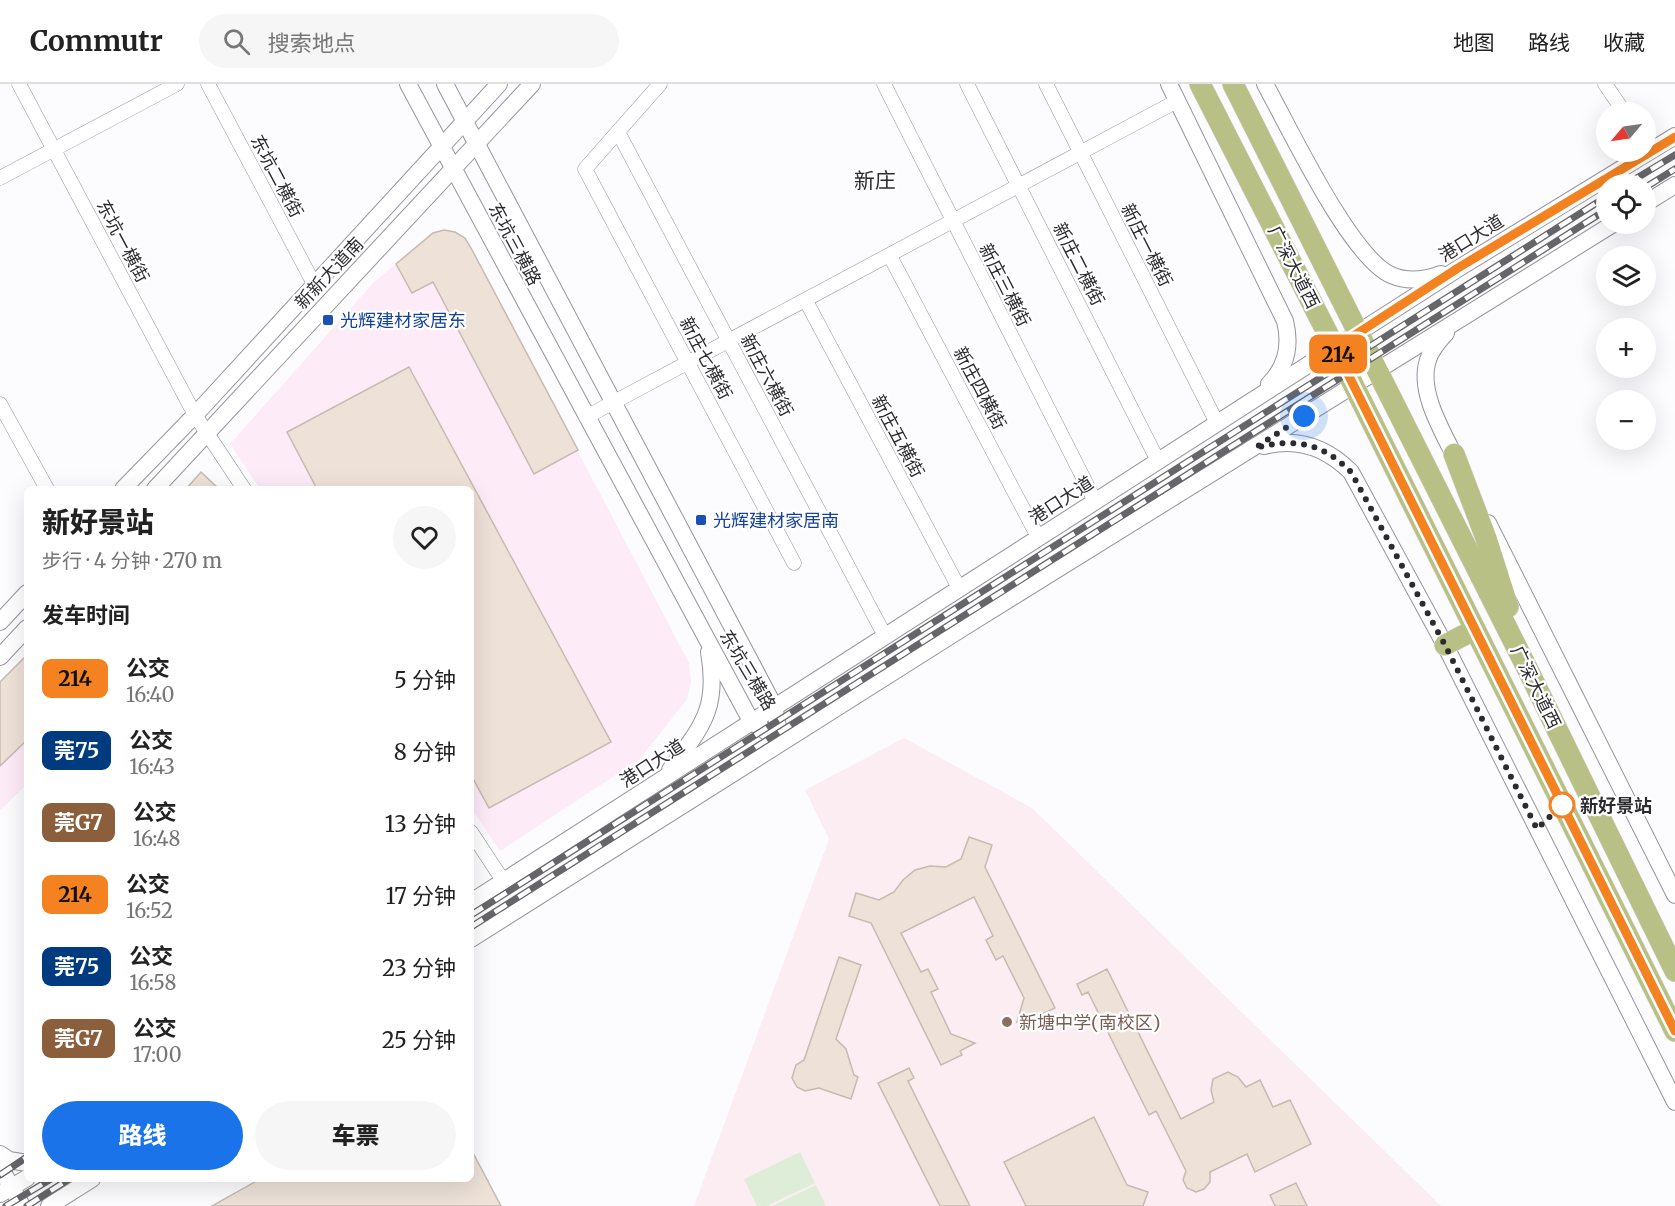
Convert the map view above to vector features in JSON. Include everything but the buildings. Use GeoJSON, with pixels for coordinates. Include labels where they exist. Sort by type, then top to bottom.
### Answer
{"type":"FeatureCollection","features":[{"type":"Feature","properties":{"kind":"highway","name":"广深大道西"},"geometry":{"type":"LineString","coordinates":[[1200,84],[1335,348],[1675,1031]]}},
{"type":"Feature","properties":{"kind":"highway","name":"广深大道西"},"geometry":{"type":"LineString","coordinates":[[1233,84],[1527,668],[1675,971]]}},
{"type":"Feature","properties":{"kind":"highway"},"geometry":{"type":"LineString","coordinates":[[1454,454],[1486,538],[1527,668]]}},
{"type":"Feature","properties":{"kind":"highway"},"geometry":{"type":"LineString","coordinates":[[1445,645],[1474,630]]}},
{"type":"Feature","properties":{"kind":"street","name":"东坑一横街"},"geometry":{"type":"LineString","coordinates":[[19,84],[195,415],[242,486]]}},
{"type":"Feature","properties":{"kind":"street"},"geometry":{"type":"LineString","coordinates":[[0,178],[177,84]]}},
{"type":"Feature","properties":{"kind":"street","name":"东坑二横街"},"geometry":{"type":"LineString","coordinates":[[208,84],[314,285]]}},
{"type":"Feature","properties":{"kind":"street","name":"东坑三横路"},"geometry":{"type":"LineString","coordinates":[[408,84],[751,721],[781,742]]}},
{"type":"Feature","properties":{"kind":"street","name":"东坑三横路"},"geometry":{"type":"LineString","coordinates":[[446,84],[774,706],[781,742]]}},
{"type":"Feature","properties":{"kind":"street","name":"新新大道南"},"geometry":{"type":"LineString","coordinates":[[126,486],[195,415],[499,84]]}},
{"type":"Feature","properties":{"kind":"street","name":"新新大道南"},"geometry":{"type":"LineString","coordinates":[[157,486],[532,84]]}},
{"type":"Feature","properties":{"kind":"street"},"geometry":{"type":"LineString","coordinates":[[618,132],[660,84]]}},
{"type":"Feature","properties":{"kind":"street","name":"新庄三横街"},"geometry":{"type":"LineString","coordinates":[[884,84],[1095,501]]}},
{"type":"Feature","properties":{"kind":"street","name":"新庄二横街"},"geometry":{"type":"LineString","coordinates":[[967,84],[1158,461]]}},
{"type":"Feature","properties":{"kind":"street","name":"新庄一横街"},"geometry":{"type":"LineString","coordinates":[[1046,84],[1217,423]]}},
{"type":"Feature","properties":{"kind":"street"},"geometry":{"type":"LineString","coordinates":[[1169,84],[1285,321],[1288,336],[1287,354],[1281,369],[1253,400]]}},
{"type":"Feature","properties":{"kind":"street"},"geometry":{"type":"LineString","coordinates":[[1265,84],[1341,221],[1372,261],[1390,275],[1409,279],[1430,278],[1458,268]]}},
{"type":"Feature","properties":{"kind":"street"},"geometry":{"type":"LineString","coordinates":[[1605,84],[1617,102]]}},
{"type":"Feature","properties":{"kind":"street"},"geometry":{"type":"LineString","coordinates":[[586,417],[1020,188],[1177,101]]}},
{"type":"Feature","properties":{"kind":"street","name":"新庄七横街"},"geometry":{"type":"LineString","coordinates":[[618,132],[585,169],[794,563]]}},
{"type":"Feature","properties":{"kind":"street","name":"新庄六横街"},"geometry":{"type":"LineString","coordinates":[[618,132],[885,636]]}},
{"type":"Feature","properties":{"kind":"street","name":"港口大道"},"geometry":{"type":"LineString","coordinates":[[1656,144],[1675,136]]}},
{"type":"Feature","properties":{"kind":"street","name":"港口大道"},"geometry":{"type":"LineString","coordinates":[[474,900],[1626,162]]}},
{"type":"Feature","properties":{"kind":"street"},"geometry":{"type":"LineString","coordinates":[[1656,197],[1675,185]]}},
{"type":"Feature","properties":{"kind":"street"},"geometry":{"type":"LineString","coordinates":[[474,937],[781,742],[1597,234]]}},
{"type":"Feature","properties":{"kind":"street","name":"新庄四横街"},"geometry":{"type":"LineString","coordinates":[[890,256],[1038,537]]}},
{"type":"Feature","properties":{"kind":"street","name":"新庄五横街"},"geometry":{"type":"LineString","coordinates":[[806,301],[959,588]]}},
{"type":"Feature","properties":{"kind":"street"},"geometry":{"type":"LineString","coordinates":[[1456,320],[1433,347],[1425,377],[1427,392],[1454,454],[1675,895]]}},
{"type":"Feature","properties":{"kind":"street"},"geometry":{"type":"LineString","coordinates":[[0,404],[45,486]]}},
{"type":"Feature","properties":{"kind":"street"},"geometry":{"type":"LineString","coordinates":[[1255,448],[1280,442],[1297,442],[1317,448],[1336,458],[1351,472],[1445,645],[1675,1102]]}},
{"type":"Feature","properties":{"kind":"street"},"geometry":{"type":"LineString","coordinates":[[0,622],[24,596]]}},
{"type":"Feature","properties":{"kind":"street"},"geometry":{"type":"LineString","coordinates":[[0,657],[24,631]]}},
{"type":"Feature","properties":{"kind":"street"},"geometry":{"type":"LineString","coordinates":[[664,778],[698,731],[713,698],[713,676],[707,640]]}},
{"type":"Feature","properties":{"kind":"street"},"geometry":{"type":"LineString","coordinates":[[474,837],[504,882]]}},
{"type":"Feature","properties":{"kind":"street"},"geometry":{"type":"LineString","coordinates":[[0,1154],[9,1160],[24,1162]]}},
{"type":"Feature","properties":{"kind":"street"},"geometry":{"type":"LineString","coordinates":[[0,1167],[6,1191],[22,1206]]}},
{"type":"Feature","properties":{"kind":"street"},"geometry":{"type":"LineString","coordinates":[[6,1191],[24,1180]]}},
{"type":"Feature","properties":{"kind":"street"},"geometry":{"type":"LineString","coordinates":[[49,1206],[89,1182]]}},
{"type":"Feature","properties":{"kind":"street"},"geometry":{"type":"LineString","coordinates":[[75,1206],[92,1182]]}},
{"type":"Feature","properties":{"kind":"shaded area"},"geometry":{"type":"Polygon","coordinates":[[[433,233],[471,248],[689,663],[691,682],[687,699],[640,759],[500,851],[474,812],[474,486],[258,486],[230,444],[373,283],[433,233]]]}},
{"type":"Feature","properties":{"kind":"shaded area"},"geometry":{"type":"Polygon","coordinates":[[[24,658],[24,787],[0,810],[0,682],[24,658]]]}},
{"type":"Feature","properties":{"kind":"shaded area","name":"新塘中学(南校区)"},"geometry":{"type":"Polygon","coordinates":[[[904,738],[1032,808],[1441,1206],[694,1206],[829,839],[805,790],[904,738]]]}},
{"type":"Feature","properties":{"kind":"green space"},"geometry":{"type":"Polygon","coordinates":[[[800,1152],[815,1183],[767,1206],[757,1206],[744,1179],[800,1152]]]}},
{"type":"Feature","properties":{"kind":"green space"},"geometry":{"type":"Polygon","coordinates":[[[816,1185],[826,1206],[772,1206],[816,1185]]]}},
{"type":"Feature","properties":{"kind":"railway"},"geometry":{"type":"LineString","coordinates":[[1644,174],[1675,155]]}},
{"type":"Feature","properties":{"kind":"railway"},"geometry":{"type":"LineString","coordinates":[[1656,181],[1675,169]]}},
{"type":"Feature","properties":{"kind":"railway"},"geometry":{"type":"LineString","coordinates":[[474,913],[1596,203]]}},
{"type":"Feature","properties":{"kind":"railway"},"geometry":{"type":"LineString","coordinates":[[474,925],[1596,216]]}},
{"type":"Feature","properties":{"kind":"railway"},"geometry":{"type":"LineString","coordinates":[[0,1175],[24,1159]]}},
{"type":"Feature","properties":{"kind":"railway"},"geometry":{"type":"LineString","coordinates":[[6,1206],[46,1182]]}},
{"type":"Feature","properties":{"kind":"railway"},"geometry":{"type":"LineString","coordinates":[[27,1206],[64,1182]]}},
{"type":"Feature","properties":{"kind":"bus line","name":"214"},"geometry":{"type":"LineString","coordinates":[[1675,137],[1458,268],[1335,348],[1675,1031]]}},
{"type":"Feature","properties":{"kind":"place","name":"光辉建材家居东"},"geometry":{"type":"Point","coordinates":[328,320]}},
{"type":"Feature","properties":{"kind":"place","name":"光辉建材家居南"},"geometry":{"type":"Point","coordinates":[701,520]}},
{"type":"Feature","properties":{"kind":"place","name":"新好景站"},"geometry":{"type":"Point","coordinates":[1562,805]}},
{"type":"Feature","properties":{"kind":"place","name":"新塘中学(南校区)"},"geometry":{"type":"Point","coordinates":[1007,1022]}},
{"type":"Feature","properties":{"kind":"district","name":"新庄"},"geometry":{"type":"Point","coordinates":[875,180]}},
{"type":"Feature","properties":{"kind":"route"},"geometry":{"type":"LineString","coordinates":[[1304,416],[1255,448],[1280,442],[1297,442],[1317,448],[1336,458],[1351,472],[1367,497],[1445,645],[1537,829],[1562,805]]}}]}
